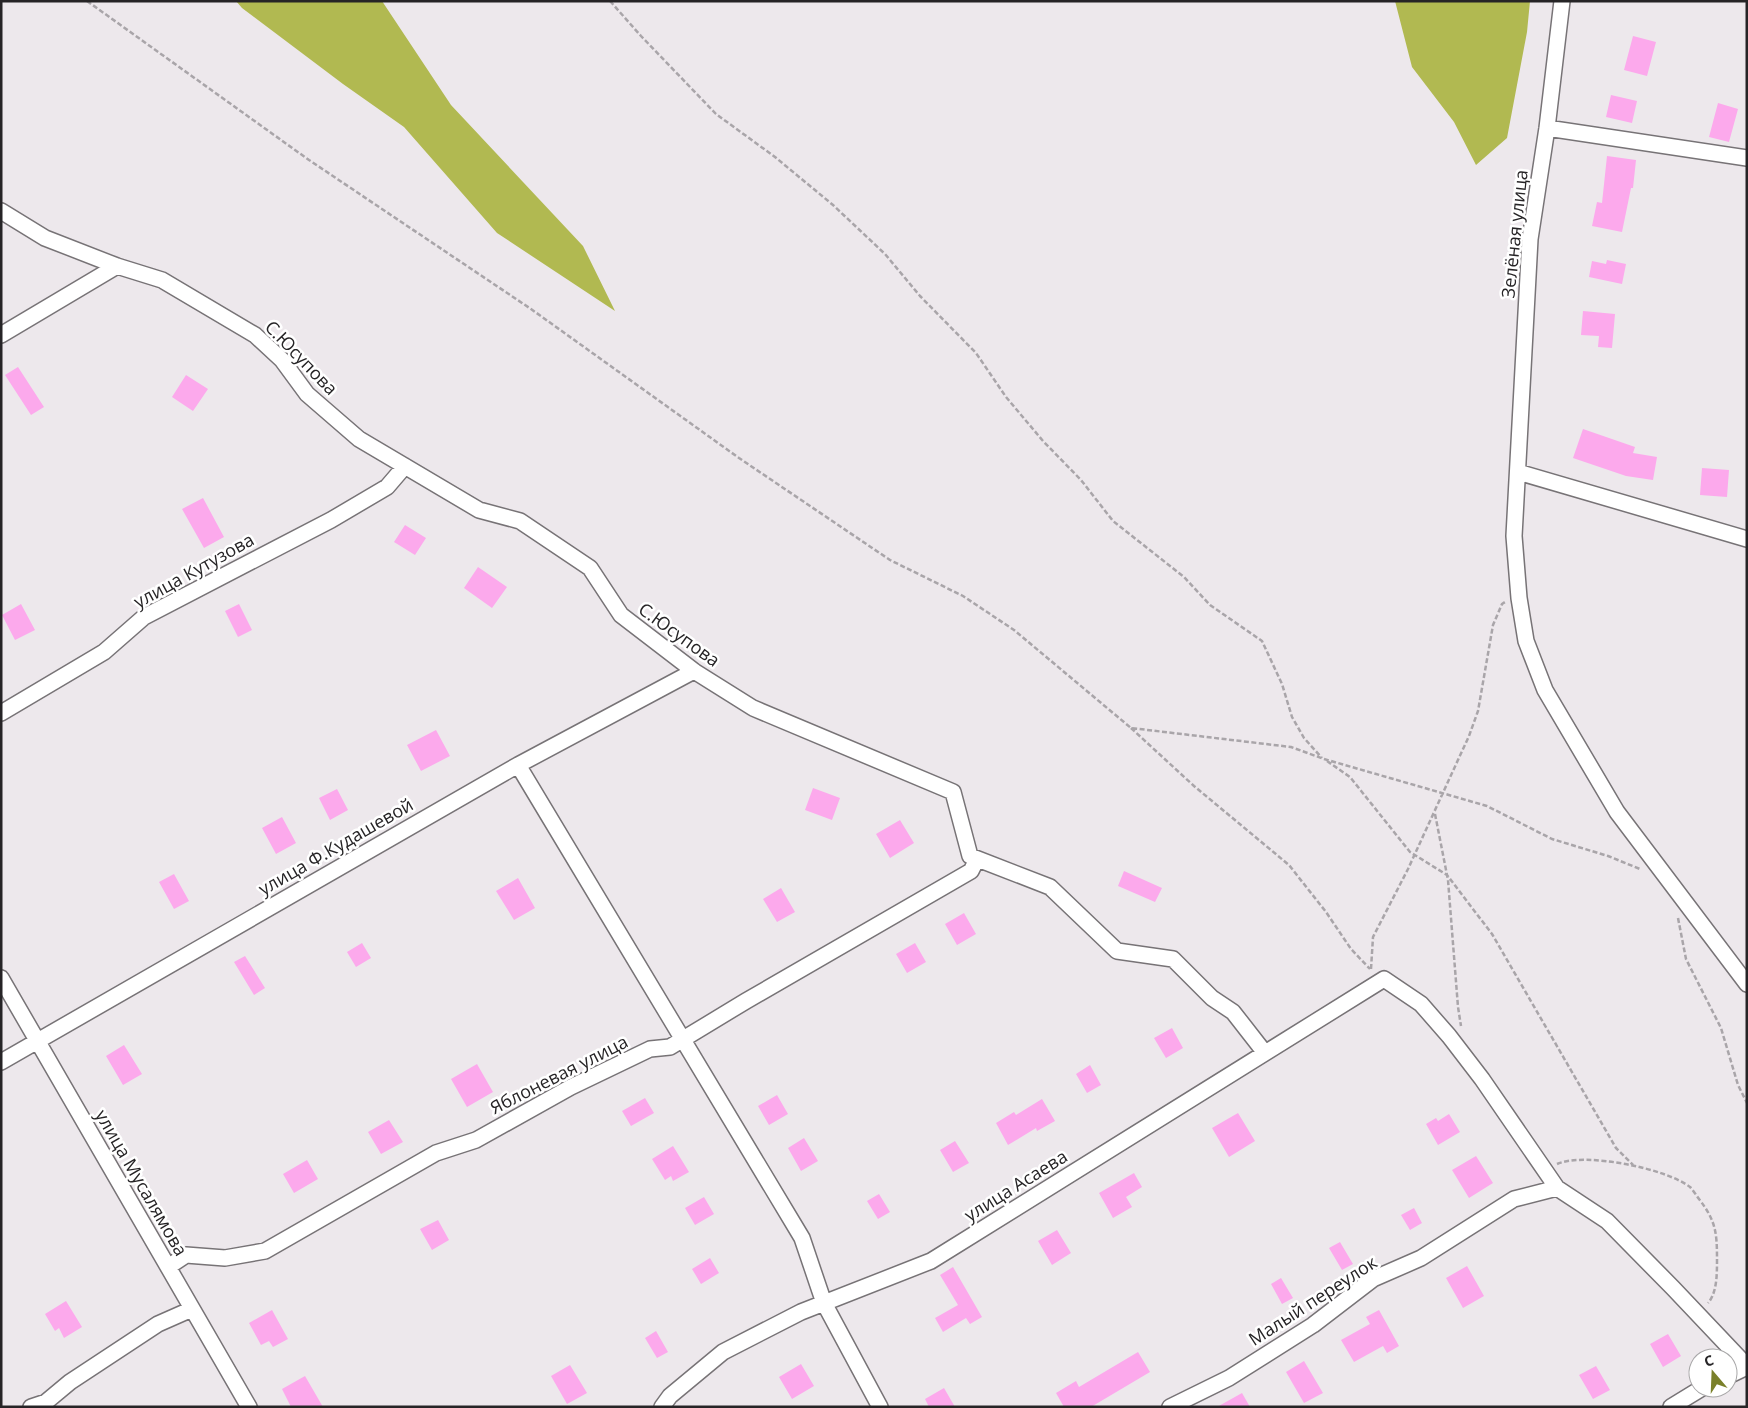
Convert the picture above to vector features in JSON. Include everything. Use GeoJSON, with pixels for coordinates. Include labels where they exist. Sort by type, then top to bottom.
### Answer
{"type":"FeatureCollection","features":[{"type":"Feature","properties":{"kind":"street","name":"Зелёная улица"},"geometry":{"type":"LineString","coordinates":[[1562,1],[1547,128],[1530,239],[1514,536],[1519,598],[1526,640],[1545,690],[1618,812],[1747,984]]}},
{"type":"Feature","properties":{"kind":"street"},"geometry":{"type":"LineString","coordinates":[[1547,128],[1747,158]]}},
{"type":"Feature","properties":{"kind":"street","name":"С.Юсупова"},"geometry":{"type":"LineString","coordinates":[[1,211],[44,238],[117,266],[162,280],[255,335],[282,360],[307,394],[359,438],[478,510],[520,521],[590,568],[621,615],[694,671],[753,708],[953,792],[970,856],[977,859]]}},
{"type":"Feature","properties":{"kind":"street"},"geometry":{"type":"LineString","coordinates":[[1,335],[117,266]]}},
{"type":"Feature","properties":{"kind":"street","name":"улица Кутузова"},"geometry":{"type":"LineString","coordinates":[[1,714],[104,652],[144,617],[330,520],[388,487],[405,466]]}},
{"type":"Feature","properties":{"kind":"street"},"geometry":{"type":"LineString","coordinates":[[1518,472],[1747,539]]}},
{"type":"Feature","properties":{"kind":"street","name":"улица Ф.Кудашевой"},"geometry":{"type":"LineString","coordinates":[[1,1062],[518,765],[694,671]]}},
{"type":"Feature","properties":{"kind":"street"},"geometry":{"type":"LineString","coordinates":[[518,765],[802,1238],[824,1302],[880,1407]]}},
{"type":"Feature","properties":{"kind":"street"},"geometry":{"type":"LineString","coordinates":[[977,859],[1050,887],[1117,951],[1173,959],[1212,998],[1233,1012],[1265,1053]]}},
{"type":"Feature","properties":{"kind":"street","name":"Яблоневая улица"},"geometry":{"type":"LineString","coordinates":[[168,1267],[186,1254],[225,1258],[265,1251],[436,1154],[476,1140],[570,1087],[650,1049],[670,1047],[746,1000],[971,871],[977,859]]}},
{"type":"Feature","properties":{"kind":"street","name":"улица Мусалямова"},"geometry":{"type":"LineString","coordinates":[[1,978],[249,1407]]}},
{"type":"Feature","properties":{"kind":"street"},"geometry":{"type":"LineString","coordinates":[[1384,979],[1420,1004],[1449,1036],[1482,1079],[1557,1188],[1607,1221],[1747,1366]]}},
{"type":"Feature","properties":{"kind":"street","name":"улица Асаева"},"geometry":{"type":"LineString","coordinates":[[662,1407],[670,1396],[724,1352],[801,1312],[931,1261],[1384,979]]}},
{"type":"Feature","properties":{"kind":"street","name":"Малый переулок"},"geometry":{"type":"LineString","coordinates":[[1170,1407],[1229,1378],[1312,1325],[1373,1280],[1421,1258],[1514,1199],[1557,1188]]}},
{"type":"Feature","properties":{"kind":"street"},"geometry":{"type":"LineString","coordinates":[[31,1407],[46,1402],[70,1382],[158,1324],[192,1309]]}},
{"type":"Feature","properties":{"kind":"street"},"geometry":{"type":"LineString","coordinates":[[1671,1407],[1688,1397]]}},
{"type":"Feature","properties":{"kind":"path"},"geometry":{"type":"LineString","coordinates":[[87,1],[309,160],[531,309],[739,458],[890,560],[963,596],[1014,630],[1130,728],[1194,786],[1290,865],[1326,912],[1351,950],[1371,970],[1384,979]]}},
{"type":"Feature","properties":{"kind":"path"},"geometry":{"type":"LineString","coordinates":[[610,1],[716,114],[775,157],[885,254],[920,296],[976,353],[1006,397],[1043,441],[1081,480],[1113,521],[1184,576],[1210,605],[1262,641],[1282,684],[1292,717],[1304,738],[1324,760],[1350,777],[1410,852],[1447,875],[1492,934],[1616,1148],[1633,1165]]}},
{"type":"Feature","properties":{"kind":"path"},"geometry":{"type":"LineString","coordinates":[[1371,970],[1373,937],[1415,855],[1469,736],[1478,711],[1493,625],[1502,604],[1519,598]]}},
{"type":"Feature","properties":{"kind":"path"},"geometry":{"type":"LineString","coordinates":[[1130,728],[1291,747],[1324,760],[1442,795],[1487,806],[1552,839],[1608,856],[1646,871],[1665,875]]}},
{"type":"Feature","properties":{"kind":"path"},"geometry":{"type":"LineString","coordinates":[[1434,812],[1447,875],[1458,1007],[1463,1033]]}},
{"type":"Feature","properties":{"kind":"path"},"geometry":{"type":"LineString","coordinates":[[1680,895],[1678,915],[1686,959],[1721,1028],[1738,1085],[1747,1103]]}},
{"type":"Feature","properties":{"kind":"path"},"geometry":{"type":"LineString","coordinates":[[1544,1170],[1565,1161],[1600,1160],[1633,1165],[1658,1172],[1690,1187],[1715,1223],[1717,1270],[1713,1298],[1698,1314]]}},
{"type":"Feature","properties":{"kind":"green space"},"geometry":{"type":"Polygon","coordinates":[[[236,1],[382,1],[451,105],[583,246],[615,311],[497,233],[404,127],[343,84],[242,8],[236,1]]]}},
{"type":"Feature","properties":{"kind":"green space"},"geometry":{"type":"Polygon","coordinates":[[[1395,1],[1530,1],[1527,32],[1507,138],[1476,165],[1454,122],[1412,67],[1395,1]]]}},
{"type":"Feature","properties":{"kind":"building"},"geometry":{"type":"Polygon","coordinates":[[[1633,36],[1656,42],[1647,76],[1624,70],[1633,36]]]}},
{"type":"Feature","properties":{"kind":"building"},"geometry":{"type":"Polygon","coordinates":[[[1611,95],[1637,101],[1632,123],[1606,117],[1611,95]]]}},
{"type":"Feature","properties":{"kind":"building"},"geometry":{"type":"Polygon","coordinates":[[[1718,103],[1738,109],[1729,142],[1709,137],[1718,103]]]}},
{"type":"Feature","properties":{"kind":"building"},"geometry":{"type":"Polygon","coordinates":[[[1607,156],[1636,160],[1633,188],[1631,188],[1622,232],[1592,226],[1597,202],[1602,203],[1607,156]]]}},
{"type":"Feature","properties":{"kind":"building"},"geometry":{"type":"Polygon","coordinates":[[[1607,260],[1626,264],[1622,284],[1589,277],[1592,261],[1606,264],[1607,260]]]}},
{"type":"Feature","properties":{"kind":"building"},"geometry":{"type":"Polygon","coordinates":[[[1583,311],[1615,314],[1612,348],[1598,347],[1599,336],[1581,335],[1583,311]]]}},
{"type":"Feature","properties":{"kind":"building"},"geometry":{"type":"Polygon","coordinates":[[[18,367],[44,407],[31,415],[5,375],[18,367]]]}},
{"type":"Feature","properties":{"kind":"building"},"geometry":{"type":"Polygon","coordinates":[[[186,375],[208,389],[193,411],[172,397],[186,375]]]}},
{"type":"Feature","properties":{"kind":"building"},"geometry":{"type":"Polygon","coordinates":[[[1583,429],[1635,447],[1633,453],[1657,457],[1653,480],[1626,476],[1573,458],[1583,429]]]}},
{"type":"Feature","properties":{"kind":"building"},"geometry":{"type":"Polygon","coordinates":[[[1702,468],[1729,470],[1727,497],[1700,495],[1702,468]]]}},
{"type":"Feature","properties":{"kind":"building"},"geometry":{"type":"Polygon","coordinates":[[[203,498],[224,537],[204,548],[182,509],[203,498]]]}},
{"type":"Feature","properties":{"kind":"building"},"geometry":{"type":"Polygon","coordinates":[[[405,525],[426,538],[415,555],[394,542],[405,525]]]}},
{"type":"Feature","properties":{"kind":"building"},"geometry":{"type":"Polygon","coordinates":[[[478,567],[507,587],[492,608],[464,588],[478,567]]]}},
{"type":"Feature","properties":{"kind":"building"},"geometry":{"type":"Polygon","coordinates":[[[21,604],[35,630],[15,640],[2,615],[21,604]]]}},
{"type":"Feature","properties":{"kind":"building"},"geometry":{"type":"Polygon","coordinates":[[[239,604],[252,630],[238,637],[225,611],[239,604]]]}},
{"type":"Feature","properties":{"kind":"building"},"geometry":{"type":"Polygon","coordinates":[[[436,730],[450,756],[421,771],[407,745],[436,730]]]}},
{"type":"Feature","properties":{"kind":"building"},"geometry":{"type":"Polygon","coordinates":[[[813,788],[840,798],[832,820],[805,810],[813,788]]]}},
{"type":"Feature","properties":{"kind":"building"},"geometry":{"type":"Polygon","coordinates":[[[337,789],[348,810],[330,820],[319,798],[337,789]]]}},
{"type":"Feature","properties":{"kind":"building"},"geometry":{"type":"Polygon","coordinates":[[[282,817],[296,843],[276,854],[262,828],[282,817]]]}},
{"type":"Feature","properties":{"kind":"building"},"geometry":{"type":"Polygon","coordinates":[[[900,820],[914,843],[890,858],[876,834],[900,820]]]}},
{"type":"Feature","properties":{"kind":"building"},"geometry":{"type":"Polygon","coordinates":[[[1124,871],[1162,888],[1155,902],[1118,886],[1124,871]]]}},
{"type":"Feature","properties":{"kind":"building"},"geometry":{"type":"Polygon","coordinates":[[[174,874],[189,901],[174,909],[159,882],[174,874]]]}},
{"type":"Feature","properties":{"kind":"building"},"geometry":{"type":"Polygon","coordinates":[[[518,878],[535,908],[514,920],[496,891],[518,878]]]}},
{"type":"Feature","properties":{"kind":"building"},"geometry":{"type":"Polygon","coordinates":[[[781,888],[795,912],[777,922],[763,899],[781,888]]]}},
{"type":"Feature","properties":{"kind":"building"},"geometry":{"type":"Polygon","coordinates":[[[964,913],[976,934],[957,945],[945,924],[964,913]]]}},
{"type":"Feature","properties":{"kind":"building"},"geometry":{"type":"Polygon","coordinates":[[[362,943],[371,958],[356,967],[347,952],[362,943]]]}},
{"type":"Feature","properties":{"kind":"building"},"geometry":{"type":"Polygon","coordinates":[[[915,943],[926,962],[907,973],[896,954],[915,943]]]}},
{"type":"Feature","properties":{"kind":"building"},"geometry":{"type":"Polygon","coordinates":[[[245,956],[265,988],[254,995],[234,962],[245,956]]]}},
{"type":"Feature","properties":{"kind":"building"},"geometry":{"type":"Polygon","coordinates":[[[1172,1028],[1183,1048],[1166,1058],[1154,1038],[1172,1028]]]}},
{"type":"Feature","properties":{"kind":"building"},"geometry":{"type":"Polygon","coordinates":[[[124,1045],[142,1074],[123,1085],[106,1056],[124,1045]]]}},
{"type":"Feature","properties":{"kind":"building"},"geometry":{"type":"Polygon","coordinates":[[[477,1064],[493,1092],[467,1107],[451,1079],[477,1064]]]}},
{"type":"Feature","properties":{"kind":"building"},"geometry":{"type":"Polygon","coordinates":[[[1090,1065],[1101,1085],[1087,1093],[1076,1074],[1090,1065]]]}},
{"type":"Feature","properties":{"kind":"building"},"geometry":{"type":"Polygon","coordinates":[[[777,1095],[788,1114],[769,1125],[758,1106],[777,1095]]]}},
{"type":"Feature","properties":{"kind":"building"},"geometry":{"type":"Polygon","coordinates":[[[645,1098],[654,1113],[631,1126],[622,1111],[645,1098]]]}},
{"type":"Feature","properties":{"kind":"building"},"geometry":{"type":"Polygon","coordinates":[[[1042,1099],[1055,1121],[1037,1131],[1036,1128],[1008,1145],[996,1123],[1014,1112],[1016,1115],[1042,1099]]]}},
{"type":"Feature","properties":{"kind":"building"},"geometry":{"type":"Polygon","coordinates":[[[1238,1113],[1255,1141],[1229,1157],[1212,1128],[1238,1113]]]}},
{"type":"Feature","properties":{"kind":"building"},"geometry":{"type":"Polygon","coordinates":[[[1449,1114],[1460,1132],[1438,1145],[1426,1124],[1436,1118],[1438,1121],[1449,1114]]]}},
{"type":"Feature","properties":{"kind":"building"},"geometry":{"type":"Polygon","coordinates":[[[389,1120],[403,1142],[381,1154],[368,1132],[389,1120]]]}},
{"type":"Feature","properties":{"kind":"building"},"geometry":{"type":"Polygon","coordinates":[[[804,1138],[818,1161],[801,1171],[788,1148],[804,1138]]]}},
{"type":"Feature","properties":{"kind":"building"},"geometry":{"type":"Polygon","coordinates":[[[955,1141],[969,1163],[953,1172],[940,1150],[955,1141]]]}},
{"type":"Feature","properties":{"kind":"building"},"geometry":{"type":"Polygon","coordinates":[[[673,1146],[689,1172],[673,1181],[671,1176],[665,1180],[652,1159],[673,1146]]]}},
{"type":"Feature","properties":{"kind":"building"},"geometry":{"type":"Polygon","coordinates":[[[1476,1156],[1493,1183],[1469,1198],[1452,1170],[1476,1156]]]}},
{"type":"Feature","properties":{"kind":"building"},"geometry":{"type":"Polygon","coordinates":[[[307,1160],[318,1179],[294,1193],[283,1174],[307,1160]]]}},
{"type":"Feature","properties":{"kind":"building"},"geometry":{"type":"Polygon","coordinates":[[[1134,1173],[1142,1187],[1126,1197],[1132,1207],[1113,1218],[1099,1193],[1134,1173]]]}},
{"type":"Feature","properties":{"kind":"building"},"geometry":{"type":"Polygon","coordinates":[[[879,1194],[890,1212],[878,1219],[867,1201],[879,1194]]]}},
{"type":"Feature","properties":{"kind":"building"},"geometry":{"type":"Polygon","coordinates":[[[704,1197],[714,1214],[695,1225],[685,1208],[704,1197]]]}},
{"type":"Feature","properties":{"kind":"building"},"geometry":{"type":"Polygon","coordinates":[[[1414,1208],[1422,1223],[1410,1230],[1401,1215],[1414,1208]]]}},
{"type":"Feature","properties":{"kind":"building"},"geometry":{"type":"Polygon","coordinates":[[[438,1220],[449,1240],[432,1250],[420,1229],[438,1220]]]}},
{"type":"Feature","properties":{"kind":"building"},"geometry":{"type":"Polygon","coordinates":[[[1057,1230],[1071,1253],[1052,1265],[1038,1241],[1057,1230]]]}},
{"type":"Feature","properties":{"kind":"building"},"geometry":{"type":"Polygon","coordinates":[[[1340,1242],[1353,1264],[1342,1270],[1329,1248],[1340,1242]]]}},
{"type":"Feature","properties":{"kind":"building"},"geometry":{"type":"Polygon","coordinates":[[[710,1258],[719,1273],[701,1284],[692,1269],[710,1258]]]}},
{"type":"Feature","properties":{"kind":"building"},"geometry":{"type":"Polygon","coordinates":[[[1467,1266],[1484,1296],[1463,1308],[1446,1278],[1467,1266]]]}},
{"type":"Feature","properties":{"kind":"building"},"geometry":{"type":"Polygon","coordinates":[[[953,1267],[982,1317],[970,1324],[966,1318],[943,1332],[935,1318],[958,1305],[940,1275],[953,1267]]]}},
{"type":"Feature","properties":{"kind":"building"},"geometry":{"type":"Polygon","coordinates":[[[1281,1278],[1293,1298],[1282,1304],[1271,1284],[1281,1278]]]}},
{"type":"Feature","properties":{"kind":"building"},"geometry":{"type":"Polygon","coordinates":[[[66,1301],[82,1327],[64,1338],[59,1328],[55,1331],[45,1314],[66,1301]]]}},
{"type":"Feature","properties":{"kind":"building"},"geometry":{"type":"Polygon","coordinates":[[[272,1310],[288,1339],[273,1347],[269,1341],[261,1345],[249,1323],[272,1310]]]}},
{"type":"Feature","properties":{"kind":"building"},"geometry":{"type":"Polygon","coordinates":[[[1379,1310],[1399,1346],[1387,1353],[1383,1346],[1354,1362],[1341,1340],[1370,1324],[1366,1317],[1379,1310]]]}},
{"type":"Feature","properties":{"kind":"building"},"geometry":{"type":"Polygon","coordinates":[[[656,1331],[668,1352],[657,1358],[645,1338],[656,1331]]]}},
{"type":"Feature","properties":{"kind":"building"},"geometry":{"type":"Polygon","coordinates":[[[1668,1334],[1681,1356],[1663,1367],[1650,1344],[1668,1334]]]}},
{"type":"Feature","properties":{"kind":"building"},"geometry":{"type":"Polygon","coordinates":[[[1138,1352],[1150,1372],[1091,1407],[1064,1407],[1056,1393],[1076,1381],[1079,1387],[1138,1352]]]}},
{"type":"Feature","properties":{"kind":"building"},"geometry":{"type":"Polygon","coordinates":[[[1304,1361],[1323,1393],[1304,1403],[1286,1372],[1304,1361]]]}},
{"type":"Feature","properties":{"kind":"building"},"geometry":{"type":"Polygon","coordinates":[[[801,1364],[814,1386],[792,1399],[779,1377],[801,1364]]]}},
{"type":"Feature","properties":{"kind":"building"},"geometry":{"type":"Polygon","coordinates":[[[570,1365],[587,1393],[567,1404],[551,1376],[570,1365]]]}},
{"type":"Feature","properties":{"kind":"building"},"geometry":{"type":"Polygon","coordinates":[[[1596,1366],[1610,1390],[1593,1399],[1579,1375],[1596,1366]]]}},
{"type":"Feature","properties":{"kind":"building"},"geometry":{"type":"Polygon","coordinates":[[[305,1376],[323,1407],[291,1407],[282,1389],[305,1376]]]}},
{"type":"Feature","properties":{"kind":"building"},"geometry":{"type":"Polygon","coordinates":[[[944,1388],[955,1407],[929,1407],[925,1399],[944,1388]]]}},
{"type":"Feature","properties":{"kind":"building"},"geometry":{"type":"Polygon","coordinates":[[[1242,1393],[1250,1407],[1217,1407],[1242,1393]]]}}]}
